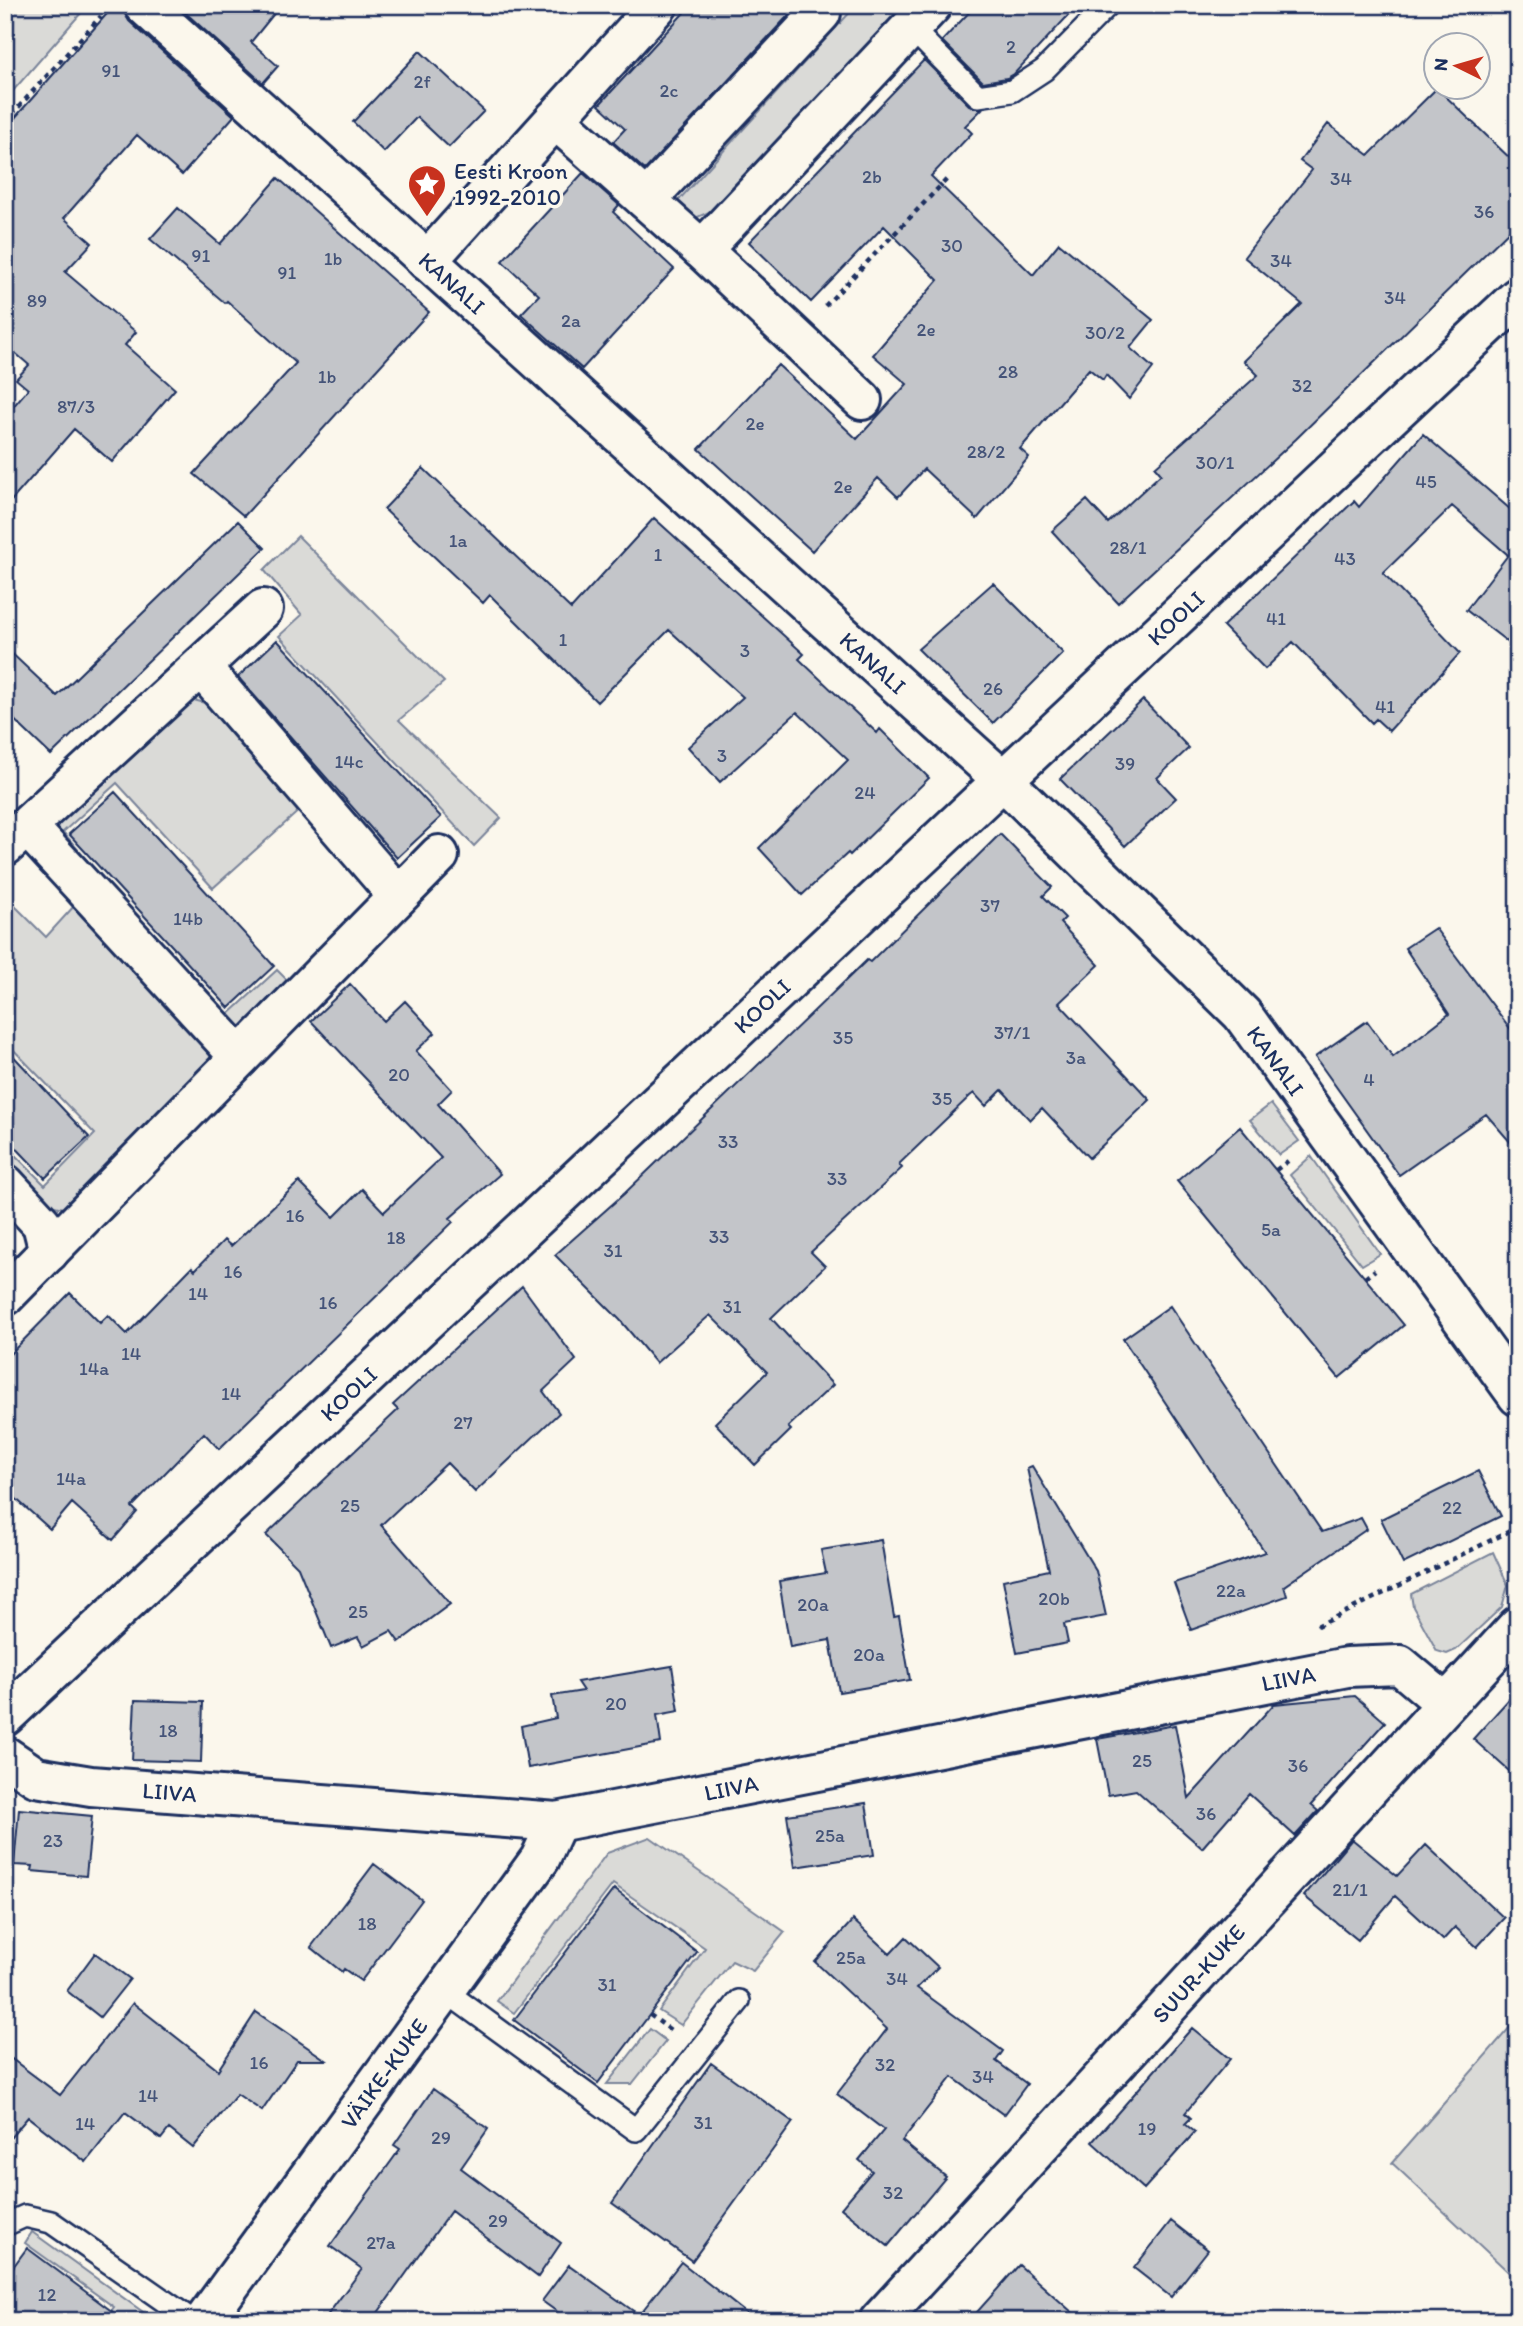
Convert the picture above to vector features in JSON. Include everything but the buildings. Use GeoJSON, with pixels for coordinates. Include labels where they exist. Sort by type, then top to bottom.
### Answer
{"type":"FeatureCollection","features":[{"type":"Feature","properties":{"kind":"street","name":"KANALI"},"geometry":{"type":"LineString","coordinates":[[144,5],[1004,781],[1242,1014],[1518,1396]]}},
{"type":"Feature","properties":{"kind":"street"},"geometry":{"type":"LineString","coordinates":[[427,261],[658,5]]}},
{"type":"Feature","properties":{"kind":"street"},"geometry":{"type":"LineString","coordinates":[[646,200],[821,13]]}},
{"type":"Feature","properties":{"kind":"street"},"geometry":{"type":"LineString","coordinates":[[702,250],[921,17]]}},
{"type":"Feature","properties":{"kind":"street"},"geometry":{"type":"LineString","coordinates":[[555,119],[702,250],[862,400]]}},
{"type":"Feature","properties":{"kind":"street","name":"KOOLI"},"geometry":{"type":"LineString","coordinates":[[5,1716],[1518,297]]}},
{"type":"Feature","properties":{"kind":"street"},"geometry":{"type":"LineString","coordinates":[[240,1057],[16,836],[263,609]]}},
{"type":"Feature","properties":{"kind":"street"},"geometry":{"type":"LineString","coordinates":[[201,667],[398,896]]}},
{"type":"Feature","properties":{"kind":"street"},"geometry":{"type":"LineString","coordinates":[[5,1296],[439,855]]}},
{"type":"Feature","properties":{"kind":"street"},"geometry":{"type":"LineString","coordinates":[[5,1184],[42,1224],[49,1252]]}},
{"type":"Feature","properties":{"kind":"street","name":"SUUR-KUKE"},"geometry":{"type":"LineString","coordinates":[[879,2321],[1444,1703],[1518,1626]]}},
{"type":"Feature","properties":{"kind":"street","name":"LIIVA"},"geometry":{"type":"LineString","coordinates":[[5,1756],[36,1777],[91,1786],[557,1822],[1347,1667],[1401,1665],[1444,1703]]}},
{"type":"Feature","properties":{"kind":"street","name":"VÄIKE-KUKE"},"geometry":{"type":"LineString","coordinates":[[204,2321],[540,1859],[557,1822]]}},
{"type":"Feature","properties":{"kind":"lane"},"geometry":{"type":"LineString","coordinates":[[921,17],[978,96],[1012,91],[1044,70],[1108,5]]}},
{"type":"Feature","properties":{"kind":"lane"},"geometry":{"type":"LineString","coordinates":[[444,1991],[636,2130],[739,2001]]}},
{"type":"Feature","properties":{"kind":"lane"},"geometry":{"type":"LineString","coordinates":[[5,2225],[25,2216],[51,2222],[192,2321]]}},
{"type":"Feature","properties":{"kind":"path"},"geometry":{"type":"LineString","coordinates":[[5,122],[106,10]]}},
{"type":"Feature","properties":{"kind":"path"},"geometry":{"type":"LineString","coordinates":[[796,337],[949,177]]}},
{"type":"Feature","properties":{"kind":"shaded area"},"geometry":{"type":"Polygon","coordinates":[[[15,5],[88,5],[5,100],[5,16],[15,5]]]}},
{"type":"Feature","properties":{"kind":"shaded area"},"geometry":{"type":"Polygon","coordinates":[[[849,5],[905,5],[716,209],[691,220],[677,202],[853,9],[849,5]]]}},
{"type":"Feature","properties":{"kind":"shaded area"},"geometry":{"type":"Polygon","coordinates":[[[298,536],[444,682],[399,720],[501,818],[474,846],[279,636],[302,615],[264,570],[298,536]]]}},
{"type":"Feature","properties":{"kind":"shaded area"},"geometry":{"type":"Polygon","coordinates":[[[186,698],[205,703],[301,809],[213,888],[117,783],[63,832],[92,866],[84,872],[57,842],[49,816],[186,698]]]}},
{"type":"Feature","properties":{"kind":"shaded area"},"geometry":{"type":"Polygon","coordinates":[[[5,896],[46,937],[75,905],[207,1045],[211,1059],[63,1208],[46,1204],[5,1159],[5,1145],[45,1185],[95,1134],[5,1041],[5,896]]]}},
{"type":"Feature","properties":{"kind":"shaded area"},"geometry":{"type":"Polygon","coordinates":[[[277,970],[292,985],[244,1027],[223,1023],[181,979],[190,972],[229,1014],[277,970]]]}},
{"type":"Feature","properties":{"kind":"shaded area"},"geometry":{"type":"Polygon","coordinates":[[[1271,1104],[1299,1141],[1279,1155],[1250,1120],[1271,1104]]]}},
{"type":"Feature","properties":{"kind":"shaded area"},"geometry":{"type":"Polygon","coordinates":[[[1311,1156],[1380,1254],[1362,1265],[1290,1175],[1311,1156]]]}},
{"type":"Feature","properties":{"kind":"shaded area"},"geometry":{"type":"Polygon","coordinates":[[[1493,1552],[1508,1585],[1502,1607],[1456,1650],[1447,1654],[1437,1651],[1413,1607],[1411,1594],[1493,1552]]]}},
{"type":"Feature","properties":{"kind":"shaded area"},"geometry":{"type":"Polygon","coordinates":[[[650,1837],[785,1932],[753,1971],[732,1961],[681,2025],[659,2011],[705,1948],[613,1884],[514,2013],[497,2001],[607,1853],[650,1837]]]}},
{"type":"Feature","properties":{"kind":"shaded area"},"geometry":{"type":"Polygon","coordinates":[[[1518,2018],[1518,2281],[1392,2163],[1518,2018]]]}},
{"type":"Feature","properties":{"kind":"shaded area"},"geometry":{"type":"Polygon","coordinates":[[[650,2029],[666,2041],[632,2084],[607,2084],[650,2029]]]}},
{"type":"Feature","properties":{"kind":"shaded area"},"geometry":{"type":"Polygon","coordinates":[[[32,2232],[143,2312],[136,2321],[104,2321],[114,2307],[25,2243],[32,2232]]]}},
{"type":"Feature","properties":{"kind":"place","name":"Eesti Kroon 1992-2010"},"geometry":{"type":"Point","coordinates":[427,218]}}]}
